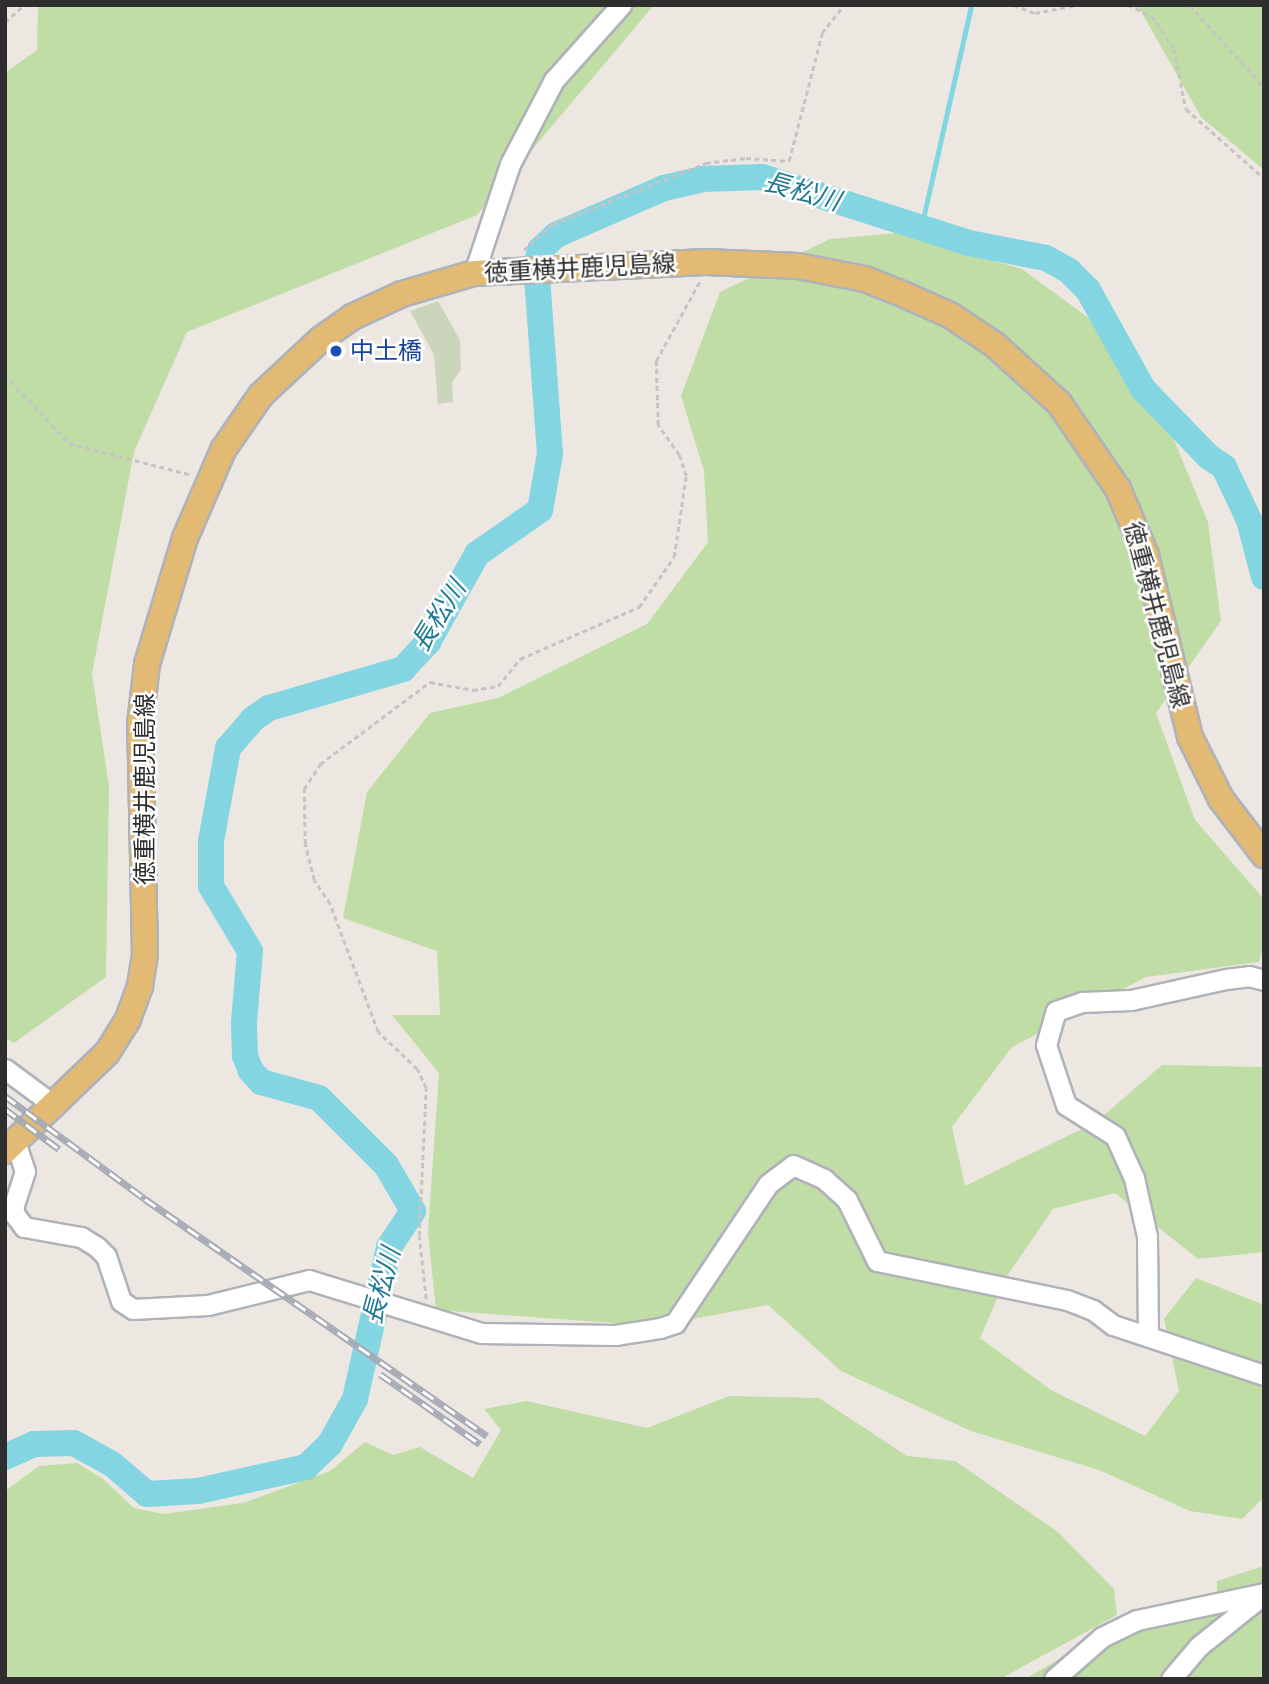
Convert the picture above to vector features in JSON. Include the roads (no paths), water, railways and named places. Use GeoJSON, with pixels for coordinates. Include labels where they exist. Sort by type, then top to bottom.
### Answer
{"type":"FeatureCollection","features":[{"type":"Feature","properties":{"kind":"main road","name":"徳重横井鹿児島線"},"geometry":{"type":"LineString","coordinates":[[10,1146],[55,1106],[107,1053],[128,1019],[139,986],[145,954],[142,694],[156,629],[208,481],[261,395],[321,339],[352,317],[402,294],[474,273],[509,268],[574,265],[706,262],[798,265],[865,279],[905,295],[950,315],[995,345],[1059,404],[1097,456],[1133,518],[1190,737],[1221,799],[1264,855]]}},
{"type":"Feature","properties":{"kind":"street"},"geometry":{"type":"LineString","coordinates":[[474,273],[510,164],[554,80],[621,5]]}},
{"type":"Feature","properties":{"kind":"street"},"geometry":{"type":"LineString","coordinates":[[1148,1335],[1147,1236],[1134,1178],[1115,1136],[1066,1105],[1046,1045],[1056,1011],[1082,1002],[1131,1000],[1237,978],[1264,980]]}},
{"type":"Feature","properties":{"kind":"street"},"geometry":{"type":"LineString","coordinates":[[5,1069],[55,1106]]}},
{"type":"Feature","properties":{"kind":"street"},"geometry":{"type":"LineString","coordinates":[[10,1146],[25,1171],[13,1208],[24,1227],[81,1237],[97,1247],[106,1256],[121,1301],[133,1309],[208,1305],[309,1280],[481,1333],[516,1337],[615,1335],[675,1323],[768,1184],[793,1165],[824,1180],[847,1200],[877,1261],[1067,1300],[1093,1310],[1113,1325],[1264,1375]]}},
{"type":"Feature","properties":{"kind":"street"},"geometry":{"type":"LineString","coordinates":[[1054,1679],[1102,1637],[1137,1620],[1264,1594]]}},
{"type":"Feature","properties":{"kind":"street"},"geometry":{"type":"LineString","coordinates":[[1171,1679],[1199,1646],[1264,1594]]}},
{"type":"Feature","properties":{"kind":"waterway"},"geometry":{"type":"LineString","coordinates":[[921,228],[971,7]]}},
{"type":"Feature","properties":{"kind":"waterway","name":"長松川"},"geometry":{"type":"LineString","coordinates":[[5,1457],[34,1444],[74,1443],[112,1464],[147,1494],[198,1491],[306,1467],[330,1444],[355,1399],[389,1247],[413,1211],[386,1165],[319,1098],[261,1082],[251,1071],[245,1056],[244,1022],[250,951],[211,886],[211,841],[228,748],[253,719],[269,708],[403,669],[428,642],[477,554],[540,510],[550,454],[536,265],[540,250],[556,235],[664,188],[702,179],[762,177],[969,243],[1046,258],[1069,271],[1088,290],[1143,389],[1209,457],[1224,467],[1249,520],[1264,577]]}},
{"type":"Feature","properties":{"kind":"railway"},"geometry":{"type":"LineString","coordinates":[[5,1096],[145,1199],[487,1436]]}},
{"type":"Feature","properties":{"kind":"railway"},"geometry":{"type":"LineString","coordinates":[[5,1109],[59,1149]]}},
{"type":"Feature","properties":{"kind":"railway"},"geometry":{"type":"LineString","coordinates":[[380,1374],[480,1444]]}},
{"type":"Feature","properties":{"kind":"place","name":"中土橋"},"geometry":{"type":"Point","coordinates":[336,351]}}]}
